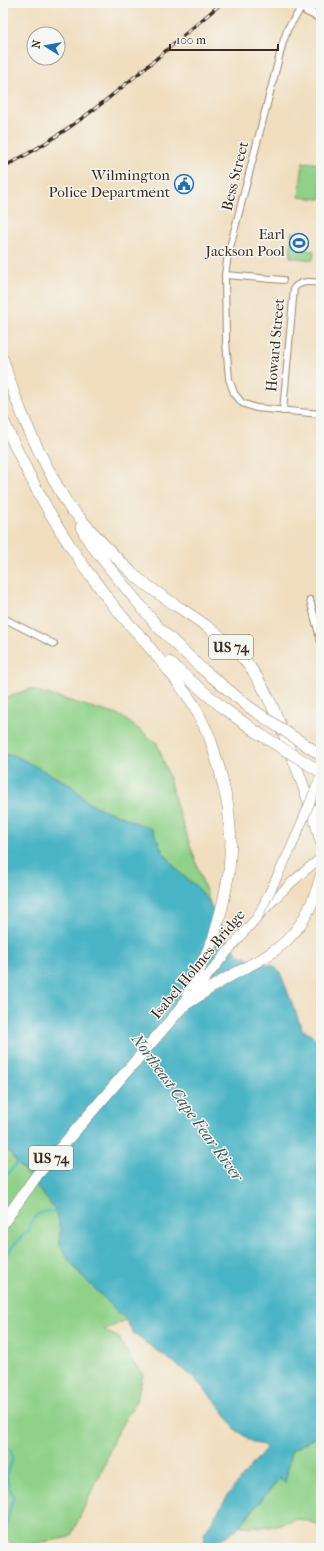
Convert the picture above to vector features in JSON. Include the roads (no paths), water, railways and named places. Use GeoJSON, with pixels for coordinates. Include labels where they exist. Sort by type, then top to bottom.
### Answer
{"type":"FeatureCollection","features":[{"type":"Feature","properties":{"kind":"highway","name":"US 74"},"geometry":{"type":"LineString","coordinates":[[3,360],[18,405],[47,468],[68,505],[122,563],[140,580],[219,636],[240,656],[261,684],[276,715],[307,794],[321,842]]}},
{"type":"Feature","properties":{"kind":"highway","name":"US 74"},"geometry":{"type":"LineString","coordinates":[[3,420],[24,467],[65,540],[121,616],[141,637],[191,700],[204,722],[210,738],[220,771],[228,806],[231,840],[229,872],[214,937],[183,1006]]}},
{"type":"Feature","properties":{"kind":"highway"},"geometry":{"type":"LineString","coordinates":[[68,505],[90,543],[158,627],[200,667],[249,707],[321,755]]}},
{"type":"Feature","properties":{"kind":"highway"},"geometry":{"type":"LineString","coordinates":[[141,637],[223,708],[261,735],[321,772]]}},
{"type":"Feature","properties":{"kind":"highway","name":"US 74"},"geometry":{"type":"LineString","coordinates":[[183,1006],[216,984],[268,955],[282,945],[295,932],[307,916],[315,897],[321,876]]}},
{"type":"Feature","properties":{"kind":"highway","name":"Isabel Holmes Bridge"},"geometry":{"type":"LineString","coordinates":[[3,1223],[37,1175],[183,1006]]}},
{"type":"Feature","properties":{"kind":"main road","name":"Isabel Holmes Bridge"},"geometry":{"type":"LineString","coordinates":[[183,1006],[258,916],[291,848],[321,776]]}},
{"type":"Feature","properties":{"kind":"main road"},"geometry":{"type":"LineString","coordinates":[[258,916],[321,858]]}},
{"type":"Feature","properties":{"kind":"street"},"geometry":{"type":"LineString","coordinates":[[300,5],[307,11],[321,18]]}},
{"type":"Feature","properties":{"kind":"street","name":"Bess Street"},"geometry":{"type":"LineString","coordinates":[[300,5],[288,28],[283,42],[228,255],[225,275],[226,341],[229,379],[234,393],[242,403],[250,407],[264,409],[321,414]]}},
{"type":"Feature","properties":{"kind":"street"},"geometry":{"type":"LineString","coordinates":[[225,275],[283,280]]}},
{"type":"Feature","properties":{"kind":"street","name":"Howard Street"},"geometry":{"type":"LineString","coordinates":[[283,411],[294,288],[298,284],[304,282],[321,283]]}},
{"type":"Feature","properties":{"kind":"street"},"geometry":{"type":"LineString","coordinates":[[310,600],[321,642]]}},
{"type":"Feature","properties":{"kind":"street"},"geometry":{"type":"LineString","coordinates":[[3,618],[54,644]]}},
{"type":"Feature","properties":{"kind":"water","name":"Northeast Cape Fear River"},"geometry":{"type":"Polygon","coordinates":[[[3,755],[14,755],[72,786],[88,803],[152,829],[163,852],[182,875],[196,886],[210,903],[224,934],[238,954],[251,960],[274,966],[280,972],[302,1029],[321,1042],[321,1434],[291,1451],[285,1483],[279,1479],[234,1532],[211,1544],[203,1545],[204,1534],[228,1495],[266,1448],[263,1445],[254,1443],[236,1430],[218,1404],[192,1376],[134,1334],[126,1320],[83,1277],[68,1259],[60,1245],[60,1231],[57,1212],[3,1145],[3,755]]]}},
{"type":"Feature","properties":{"kind":"waterway"},"geometry":{"type":"LineString","coordinates":[[3,1179],[18,1162]]}},
{"type":"Feature","properties":{"kind":"waterway"},"geometry":{"type":"LineString","coordinates":[[3,1258],[18,1240],[29,1230],[30,1224],[38,1214],[48,1211],[57,1212]]}},
{"type":"Feature","properties":{"kind":"waterway"},"geometry":{"type":"LineString","coordinates":[[3,1449],[10,1448],[12,1463],[8,1471],[7,1479],[8,1485],[14,1497],[8,1517],[4,1548]]}},
{"type":"Feature","properties":{"kind":"railway"},"geometry":{"type":"LineString","coordinates":[[3,167],[33,151],[90,112],[144,70],[222,3]]}},
{"type":"Feature","properties":{"kind":"place","name":"Wilmington Police Department"},"geometry":{"type":"Point","coordinates":[184,184]}},
{"type":"Feature","properties":{"kind":"place","name":"Earl Jackson Pool"},"geometry":{"type":"Point","coordinates":[299,243]}}]}
